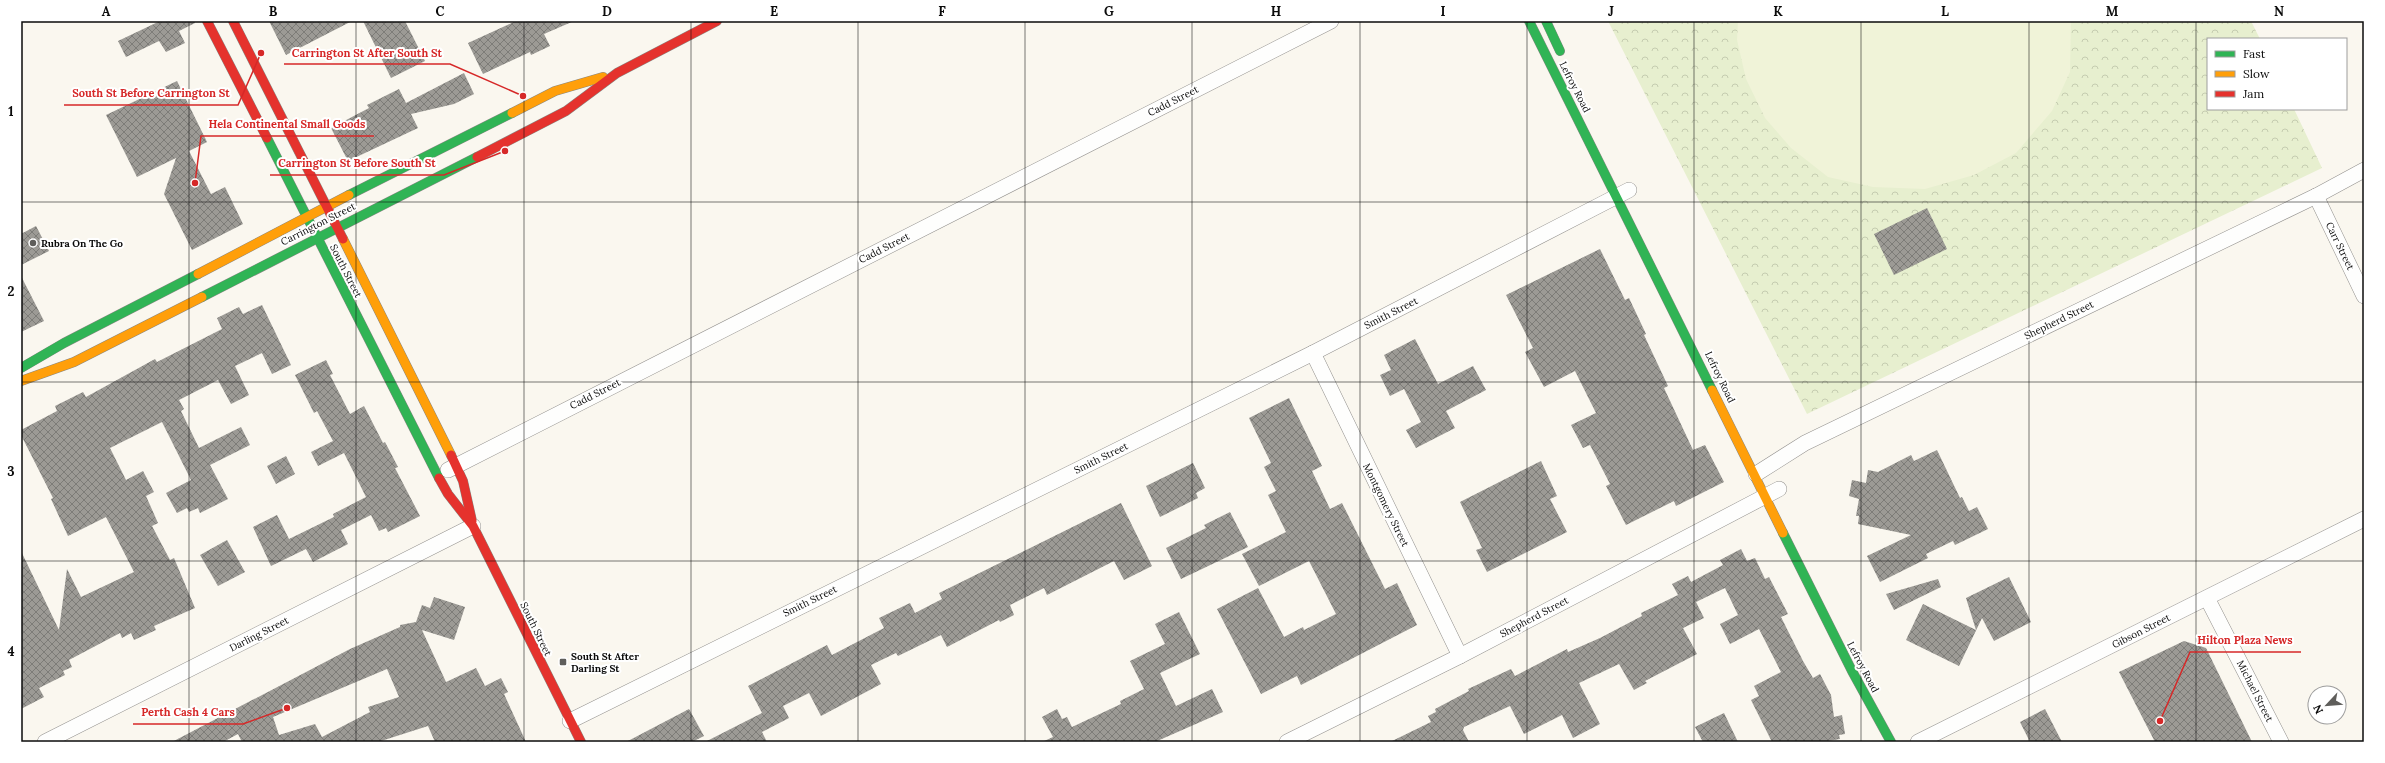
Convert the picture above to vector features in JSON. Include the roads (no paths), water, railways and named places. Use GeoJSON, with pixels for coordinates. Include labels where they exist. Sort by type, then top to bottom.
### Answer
{"type":"FeatureCollection","features":[{"type":"Feature","properties":{"kind":"main road","name":"South Street"},"geometry":{"type":"LineString","coordinates":[[207,21],[438,476],[448,494],[473,526],[581,742]]}},
{"type":"Feature","properties":{"kind":"main road","name":"South Street"},"geometry":{"type":"LineString","coordinates":[[233,21],[397,342],[456,466],[463,481],[473,526]]}},
{"type":"Feature","properties":{"kind":"main road","name":"Carrington Street"},"geometry":{"type":"LineString","coordinates":[[21,381],[74,362],[566,111],[617,73],[717,21]]}},
{"type":"Feature","properties":{"kind":"main road","name":"Lefroy Road"},"geometry":{"type":"LineString","coordinates":[[1529,21],[1626,192],[1777,495],[1852,671],[1891,742]]}},
{"type":"Feature","properties":{"kind":"main road","name":"Lefroy Road"},"geometry":{"type":"LineString","coordinates":[[1546,21],[1563,57]]}},
{"type":"Feature","properties":{"kind":"main road","name":"Carrington Street"},"geometry":{"type":"LineString","coordinates":[[21,368],[64,343],[327,206],[555,91],[617,73]]}},
{"type":"Feature","properties":{"kind":"main road","name":"Lefroy Road"},"geometry":{"type":"LineString","coordinates":[[1763,467],[1777,495]]}},
{"type":"Feature","properties":{"kind":"street","name":"Cadd Street"},"geometry":{"type":"LineString","coordinates":[[438,476],[1331,21]]}},
{"type":"Feature","properties":{"kind":"street","name":"Shepherd Street"},"geometry":{"type":"LineString","coordinates":[[1763,467],[1805,443],[2316,196],[2364,170]]}},
{"type":"Feature","properties":{"kind":"street","name":"Smith Street"},"geometry":{"type":"LineString","coordinates":[[570,721],[1313,353],[1626,192]]}},
{"type":"Feature","properties":{"kind":"street","name":"Carr Street"},"geometry":{"type":"LineString","coordinates":[[2316,196],[2364,296]]}},
{"type":"Feature","properties":{"kind":"street","name":"Montgomery Street"},"geometry":{"type":"LineString","coordinates":[[1313,353],[1460,656]]}},
{"type":"Feature","properties":{"kind":"street","name":"Shepherd Street"},"geometry":{"type":"LineString","coordinates":[[1287,742],[1777,495]]}},
{"type":"Feature","properties":{"kind":"street","name":"Gibson Street"},"geometry":{"type":"LineString","coordinates":[[1918,742],[2364,519]]}},
{"type":"Feature","properties":{"kind":"street","name":"Darling Street"},"geometry":{"type":"LineString","coordinates":[[44,742],[473,526]]}},
{"type":"Feature","properties":{"kind":"street","name":"Michael Street"},"geometry":{"type":"LineString","coordinates":[[2207,598],[2281,742]]}},
{"type":"Feature","properties":{"kind":"place","name":"South St Before Carrington St"},"geometry":{"type":"Point","coordinates":[261,53]}},
{"type":"Feature","properties":{"kind":"place","name":"Carrington St After South St"},"geometry":{"type":"Point","coordinates":[523,96]}},
{"type":"Feature","properties":{"kind":"place","name":"Carrington St Before South St"},"geometry":{"type":"Point","coordinates":[505,151]}},
{"type":"Feature","properties":{"kind":"place","name":"Hela Continental Small Goods"},"geometry":{"type":"Point","coordinates":[195,183]}},
{"type":"Feature","properties":{"kind":"place","name":"Rubra On The Go"},"geometry":{"type":"Point","coordinates":[33,243]}},
{"type":"Feature","properties":{"kind":"place","name":"South St After Darling St"},"geometry":{"type":"Point","coordinates":[563,662]}},
{"type":"Feature","properties":{"kind":"place","name":"Perth Cash 4 Cars"},"geometry":{"type":"Point","coordinates":[287,708]}},
{"type":"Feature","properties":{"kind":"place","name":"Hilton Plaza News"},"geometry":{"type":"Point","coordinates":[2160,721]}}]}
